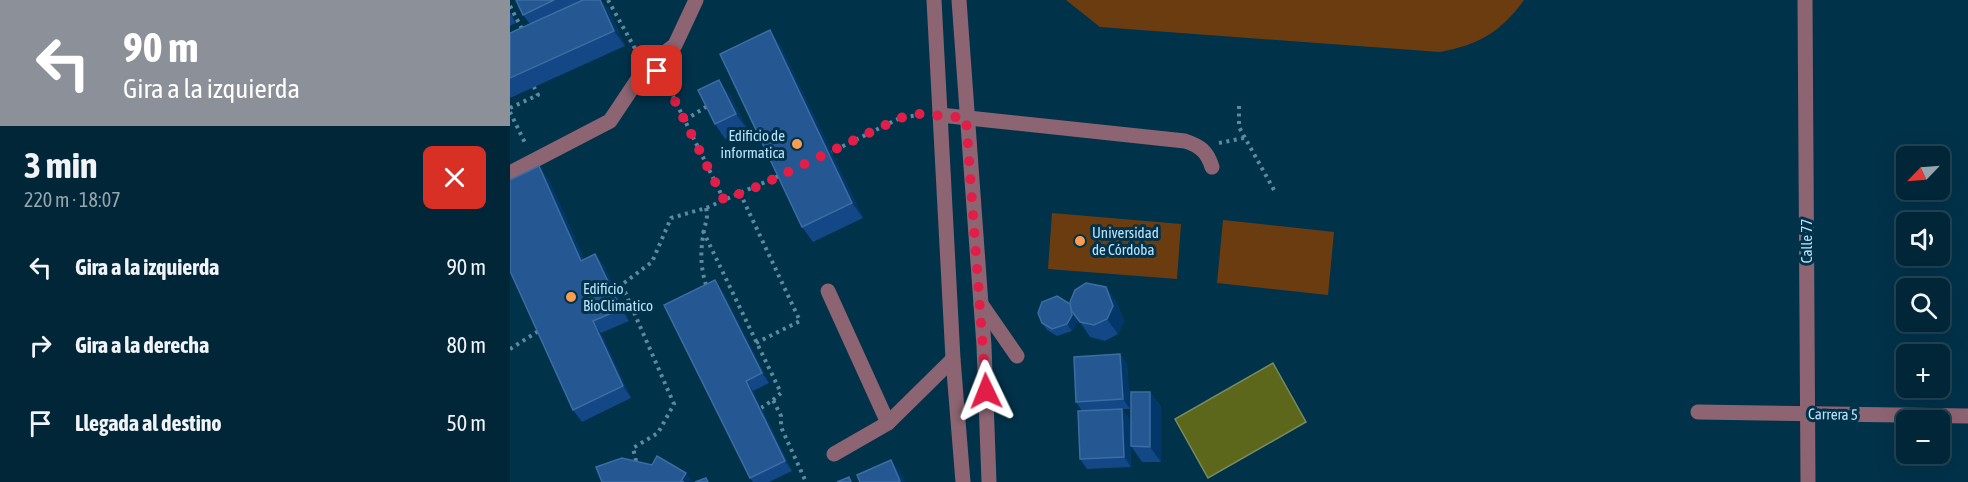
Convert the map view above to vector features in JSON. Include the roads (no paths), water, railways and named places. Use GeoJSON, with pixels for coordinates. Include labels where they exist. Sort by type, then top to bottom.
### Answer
{"type":"FeatureCollection","features":[{"type":"Feature","properties":{"kind":"street"},"geometry":{"type":"LineString","coordinates":[[510,173],[610,120],[646,67],[675,45],[696,0]]}},
{"type":"Feature","properties":{"kind":"street"},"geometry":{"type":"LineString","coordinates":[[933,0],[953,359],[963,482]]}},
{"type":"Feature","properties":{"kind":"street"},"geometry":{"type":"LineString","coordinates":[[959,0],[980,303],[989,482]]}},
{"type":"Feature","properties":{"kind":"street","name":"Calle 77"},"geometry":{"type":"LineString","coordinates":[[1805,0],[1808,482]]}},
{"type":"Feature","properties":{"kind":"street"},"geometry":{"type":"LineString","coordinates":[[940,115],[1185,141],[1200,146],[1208,154],[1212,167]]}},
{"type":"Feature","properties":{"kind":"street"},"geometry":{"type":"LineString","coordinates":[[828,291],[888,423]]}},
{"type":"Feature","properties":{"kind":"street"},"geometry":{"type":"LineString","coordinates":[[980,303],[1017,356]]}},
{"type":"Feature","properties":{"kind":"street"},"geometry":{"type":"LineString","coordinates":[[834,454],[888,423],[953,359]]}},
{"type":"Feature","properties":{"kind":"street","name":"Carrera 5"},"geometry":{"type":"LineString","coordinates":[[1698,412],[1968,416]]}},
{"type":"Feature","properties":{"kind":"place","name":"Edificio de informatica"},"geometry":{"type":"Point","coordinates":[797,144]}},
{"type":"Feature","properties":{"kind":"place","name":"Universidad de Córdoba"},"geometry":{"type":"Point","coordinates":[1080,241]}},
{"type":"Feature","properties":{"kind":"place","name":"Edificio BioClimatico"},"geometry":{"type":"Point","coordinates":[571,297]}}]}
